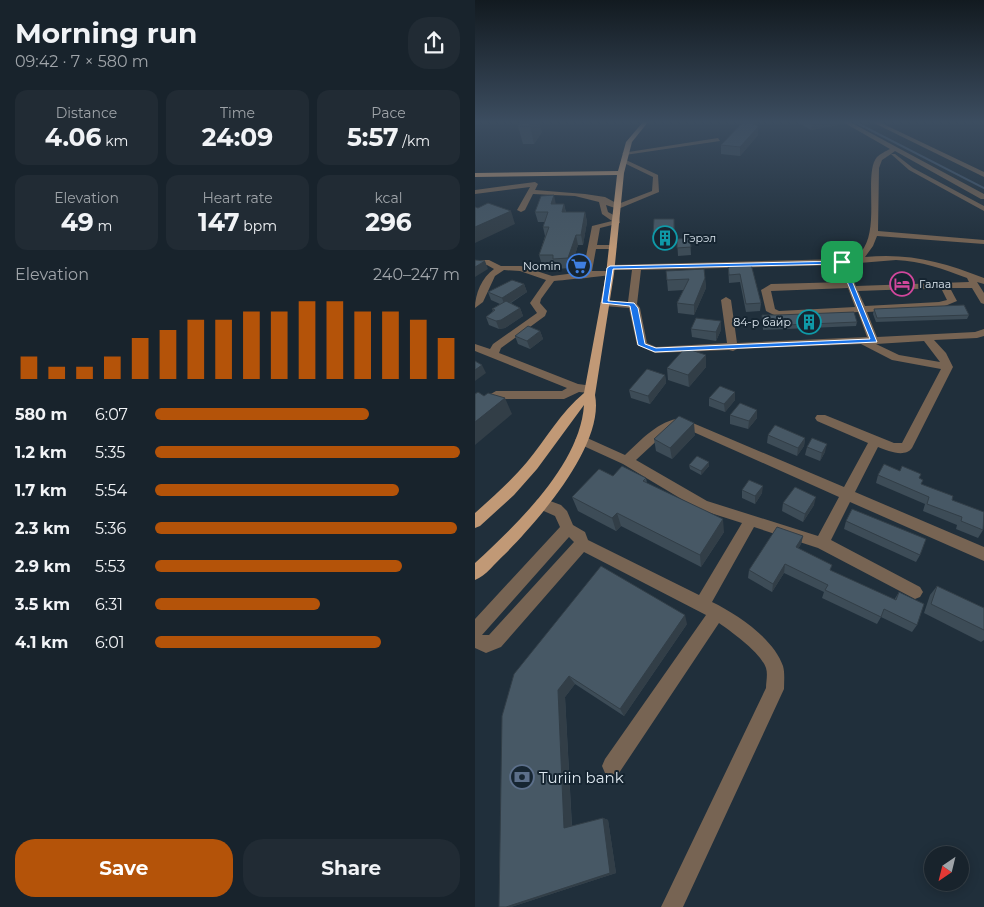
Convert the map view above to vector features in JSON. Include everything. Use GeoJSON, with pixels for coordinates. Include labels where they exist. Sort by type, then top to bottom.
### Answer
{"type":"FeatureCollection","features":[{"type":"Feature","properties":{"kind":"main road"},"geometry":{"type":"LineString","coordinates":[[475,522],[509,491],[576,406],[585,390],[605,303],[623,164]]}},
{"type":"Feature","properties":{"kind":"main road"},"geometry":{"type":"LineString","coordinates":[[475,175],[539,176],[621,173]]}},
{"type":"Feature","properties":{"kind":"main road"},"geometry":{"type":"LineString","coordinates":[[475,573],[542,504],[561,478],[581,440],[590,409],[585,390]]}},
{"type":"Feature","properties":{"kind":"street"},"geometry":{"type":"LineString","coordinates":[[531,192],[598,198],[618,207],[655,192],[656,176],[637,164]]}},
{"type":"Feature","properties":{"kind":"street"},"geometry":{"type":"LineString","coordinates":[[858,260],[870,245],[874,233],[877,164]]}},
{"type":"Feature","properties":{"kind":"street"},"geometry":{"type":"LineString","coordinates":[[906,164],[911,169],[984,209]]}},
{"type":"Feature","properties":{"kind":"street"},"geometry":{"type":"LineString","coordinates":[[919,164],[984,197]]}},
{"type":"Feature","properties":{"kind":"street"},"geometry":{"type":"LineString","coordinates":[[962,164],[984,175]]}},
{"type":"Feature","properties":{"kind":"street"},"geometry":{"type":"LineString","coordinates":[[521,210],[539,176]]}},
{"type":"Feature","properties":{"kind":"street"},"geometry":{"type":"LineString","coordinates":[[475,192],[535,184]]}},
{"type":"Feature","properties":{"kind":"street"},"geometry":{"type":"LineString","coordinates":[[598,198],[620,190]]}},
{"type":"Feature","properties":{"kind":"street"},"geometry":{"type":"LineString","coordinates":[[598,198],[603,212],[616,222]]}},
{"type":"Feature","properties":{"kind":"street"},"geometry":{"type":"LineString","coordinates":[[587,274],[596,226],[616,222]]}},
{"type":"Feature","properties":{"kind":"street"},"geometry":{"type":"LineString","coordinates":[[874,233],[984,242]]}},
{"type":"Feature","properties":{"kind":"street"},"geometry":{"type":"LineString","coordinates":[[592,248],[613,247]]}},
{"type":"Feature","properties":{"kind":"street"},"geometry":{"type":"LineString","coordinates":[[475,305],[492,274],[500,270],[516,268],[551,279],[637,268],[842,262],[900,258],[916,259],[984,281]]}},
{"type":"Feature","properties":{"kind":"street"},"geometry":{"type":"LineString","coordinates":[[475,263],[487,262],[497,266],[500,270]]}},
{"type":"Feature","properties":{"kind":"street"},"geometry":{"type":"LineString","coordinates":[[842,262],[862,310],[870,341],[896,358],[947,367]]}},
{"type":"Feature","properties":{"kind":"street"},"geometry":{"type":"LineString","coordinates":[[637,268],[632,305],[635,308],[642,345],[647,348],[666,351],[981,336]]}},
{"type":"Feature","properties":{"kind":"street"},"geometry":{"type":"LineString","coordinates":[[969,276],[984,301]]}},
{"type":"Feature","properties":{"kind":"street"},"geometry":{"type":"LineString","coordinates":[[492,355],[497,346],[542,314],[542,311],[535,302],[551,279]]}},
{"type":"Feature","properties":{"kind":"street"},"geometry":{"type":"LineString","coordinates":[[944,285],[952,297],[949,303],[862,310],[775,313],[771,310],[766,290],[771,287],[853,287],[944,285],[974,285]]}},
{"type":"Feature","properties":{"kind":"street"},"geometry":{"type":"LineString","coordinates":[[726,300],[733,348]]}},
{"type":"Feature","properties":{"kind":"street"},"geometry":{"type":"LineString","coordinates":[[605,303],[632,305]]}},
{"type":"Feature","properties":{"kind":"street"},"geometry":{"type":"LineString","coordinates":[[821,418],[893,448],[906,448],[947,367],[942,355],[927,338]]}},
{"type":"Feature","properties":{"kind":"street"},"geometry":{"type":"LineString","coordinates":[[475,347],[585,390]]}},
{"type":"Feature","properties":{"kind":"street"},"geometry":{"type":"LineString","coordinates":[[477,405],[496,395],[564,395],[585,390]]}},
{"type":"Feature","properties":{"kind":"street"},"geometry":{"type":"LineString","coordinates":[[627,461],[663,428],[673,423],[681,422],[984,554]]}},
{"type":"Feature","properties":{"kind":"street"},"geometry":{"type":"LineString","coordinates":[[581,440],[627,461],[703,505],[822,543],[915,592]]}},
{"type":"Feature","properties":{"kind":"street"},"geometry":{"type":"LineString","coordinates":[[822,543],[875,441]]}},
{"type":"Feature","properties":{"kind":"street"},"geometry":{"type":"LineString","coordinates":[[542,504],[553,507],[562,513],[567,529],[580,536],[582,544],[709,609],[739,627],[768,654],[775,668],[775,689],[673,907]]}},
{"type":"Feature","properties":{"kind":"street"},"geometry":{"type":"LineString","coordinates":[[612,766],[709,609],[751,520]]}},
{"type":"Feature","properties":{"kind":"street"},"geometry":{"type":"LineString","coordinates":[[475,631],[567,529]]}},
{"type":"Feature","properties":{"kind":"street"},"geometry":{"type":"LineString","coordinates":[[475,640],[486,645],[495,640],[582,544]]}},
{"type":"Feature","properties":{"kind":"building"},"geometry":{"type":"Polygon","coordinates":[[[554,195],[551,204],[564,204],[562,212],[585,212],[581,235],[576,235],[568,258],[553,259],[553,255],[539,255],[549,227],[543,227],[548,212],[535,212],[541,196],[554,195]]]}},
{"type":"Feature","properties":{"kind":"building"},"geometry":{"type":"Polygon","coordinates":[[[488,203],[511,211],[475,227],[475,207],[478,208],[488,203]]]}},
{"type":"Feature","properties":{"kind":"building"},"geometry":{"type":"Polygon","coordinates":[[[654,219],[674,219],[674,233],[653,234],[654,219]]]}},
{"type":"Feature","properties":{"kind":"building"},"geometry":{"type":"Polygon","coordinates":[[[690,238],[691,247],[677,248],[677,239],[690,238]]]}},
{"type":"Feature","properties":{"kind":"building"},"geometry":{"type":"Polygon","coordinates":[[[475,260],[485,261],[475,267],[475,260]]]}},
{"type":"Feature","properties":{"kind":"building"},"geometry":{"type":"Polygon","coordinates":[[[751,264],[761,303],[746,304],[740,274],[729,275],[728,265],[751,264]]]}},
{"type":"Feature","properties":{"kind":"building"},"geometry":{"type":"Polygon","coordinates":[[[704,269],[705,278],[694,305],[677,303],[689,279],[667,280],[666,271],[704,269]]]}},
{"type":"Feature","properties":{"kind":"building"},"geometry":{"type":"Polygon","coordinates":[[[512,280],[524,284],[502,298],[488,292],[512,280]]]}},
{"type":"Feature","properties":{"kind":"building"},"geometry":{"type":"Polygon","coordinates":[[[506,301],[520,308],[501,320],[496,321],[486,317],[495,310],[492,309],[506,301]]]}},
{"type":"Feature","properties":{"kind":"building"},"geometry":{"type":"Polygon","coordinates":[[[964,305],[969,315],[877,318],[874,309],[964,305]]]}},
{"type":"Feature","properties":{"kind":"building","name":"84-р байр"},"geometry":{"type":"Polygon","coordinates":[[[854,312],[857,322],[763,326],[762,315],[854,312]]]}},
{"type":"Feature","properties":{"kind":"building"},"geometry":{"type":"Polygon","coordinates":[[[696,318],[721,321],[716,332],[691,329],[696,318]]]}},
{"type":"Feature","properties":{"kind":"building"},"geometry":{"type":"Polygon","coordinates":[[[528,326],[540,331],[527,341],[515,336],[528,326]]]}},
{"type":"Feature","properties":{"kind":"building"},"geometry":{"type":"Polygon","coordinates":[[[685,348],[706,355],[688,375],[667,368],[685,348]]]}},
{"type":"Feature","properties":{"kind":"building"},"geometry":{"type":"Polygon","coordinates":[[[475,361],[482,365],[475,370],[475,361]]]}},
{"type":"Feature","properties":{"kind":"building"},"geometry":{"type":"Polygon","coordinates":[[[647,369],[665,375],[648,396],[629,390],[647,369]]]}},
{"type":"Feature","properties":{"kind":"building"},"geometry":{"type":"Polygon","coordinates":[[[720,386],[735,392],[724,404],[709,398],[720,386]]]}},
{"type":"Feature","properties":{"kind":"building"},"geometry":{"type":"Polygon","coordinates":[[[478,392],[484,396],[488,393],[505,398],[475,422],[475,394],[478,392]]]}},
{"type":"Feature","properties":{"kind":"building"},"geometry":{"type":"Polygon","coordinates":[[[740,403],[757,410],[749,421],[730,415],[740,403]]]}},
{"type":"Feature","properties":{"kind":"building"},"geometry":{"type":"Polygon","coordinates":[[[679,416],[694,423],[670,448],[654,439],[679,416]]]}},
{"type":"Feature","properties":{"kind":"building"},"geometry":{"type":"Polygon","coordinates":[[[775,425],[805,438],[798,448],[768,435],[775,425]]]}},
{"type":"Feature","properties":{"kind":"building"},"geometry":{"type":"Polygon","coordinates":[[[812,438],[827,444],[822,453],[807,447],[812,438]]]}},
{"type":"Feature","properties":{"kind":"building"},"geometry":{"type":"Polygon","coordinates":[[[697,456],[709,462],[701,471],[689,465],[697,456]]]}},
{"type":"Feature","properties":{"kind":"building"},"geometry":{"type":"Polygon","coordinates":[[[884,464],[900,471],[902,466],[921,474],[919,478],[923,480],[921,484],[953,496],[952,500],[984,512],[983,530],[961,521],[962,517],[927,504],[929,497],[878,475],[884,464]]]}},
{"type":"Feature","properties":{"kind":"building"},"geometry":{"type":"Polygon","coordinates":[[[622,466],[646,478],[643,481],[723,519],[700,555],[617,513],[612,518],[572,497],[599,469],[613,476],[622,466]]]}},
{"type":"Feature","properties":{"kind":"building"},"geometry":{"type":"Polygon","coordinates":[[[749,480],[763,486],[755,496],[742,490],[749,480]]]}},
{"type":"Feature","properties":{"kind":"building"},"geometry":{"type":"Polygon","coordinates":[[[795,487],[816,497],[805,514],[783,503],[795,487]]]}},
{"type":"Feature","properties":{"kind":"building"},"geometry":{"type":"Polygon","coordinates":[[[852,509],[926,539],[920,555],[846,521],[852,509]]]}},
{"type":"Feature","properties":{"kind":"building"},"geometry":{"type":"Polygon","coordinates":[[[777,527],[803,536],[796,547],[832,565],[830,570],[896,600],[899,592],[924,604],[917,625],[884,609],[881,617],[825,590],[828,585],[785,564],[773,584],[749,570],[777,527]]]}},
{"type":"Feature","properties":{"kind":"building"},"geometry":{"type":"Polygon","coordinates":[[[601,566],[685,615],[620,709],[569,676],[558,690],[564,828],[603,818],[610,873],[506,907],[499,907],[502,716],[514,674],[601,566]]]}},
{"type":"Feature","properties":{"kind":"building"},"geometry":{"type":"Polygon","coordinates":[[[937,586],[984,608],[984,630],[931,604],[937,586]]]}},
{"type":"Feature","properties":{"kind":"waterway"},"geometry":{"type":"LineString","coordinates":[[938,164],[984,188]]}},
{"type":"Feature","properties":{"kind":"place","name":"Гэрэл"},"geometry":{"type":"Point","coordinates":[665,238]}},
{"type":"Feature","properties":{"kind":"place","name":"Nomin"},"geometry":{"type":"Point","coordinates":[579,266]}},
{"type":"Feature","properties":{"kind":"place","name":"Галаа"},"geometry":{"type":"Point","coordinates":[902,284]}},
{"type":"Feature","properties":{"kind":"place","name":"84-р байр"},"geometry":{"type":"Point","coordinates":[809,322]}},
{"type":"Feature","properties":{"kind":"place","name":"Turiin bank"},"geometry":{"type":"Point","coordinates":[522,777]}},
{"type":"Feature","properties":{"kind":"route"},"geometry":{"type":"LineString","coordinates":[[842,262],[874,341],[655,350],[642,345],[635,308],[632,305],[605,303],[610,268],[842,262]]}}]}
